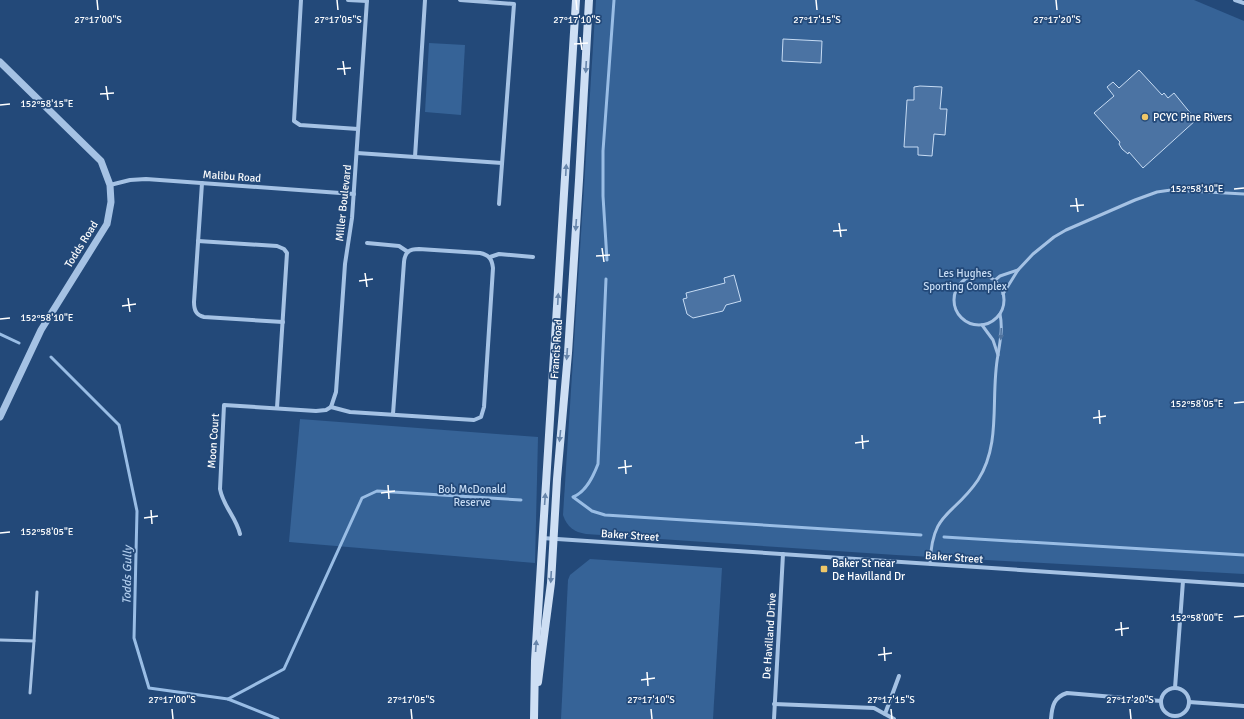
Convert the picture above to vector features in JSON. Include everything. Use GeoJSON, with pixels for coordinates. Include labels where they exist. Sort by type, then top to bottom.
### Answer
{"type":"FeatureCollection","features":[{"type":"Feature","properties":{"kind":"main road","name":"Francis Road"},"geometry":{"type":"LineString","coordinates":[[534,719],[534,661],[576,0]]}},
{"type":"Feature","properties":{"kind":"main road","name":"Francis Road"},"geometry":{"type":"LineString","coordinates":[[535,699],[542,662],[548,613],[568,338],[589,0]]}},
{"type":"Feature","properties":{"kind":"street"},"geometry":{"type":"LineString","coordinates":[[301,0],[294,121],[300,125],[358,129]]}},
{"type":"Feature","properties":{"kind":"street"},"geometry":{"type":"LineString","coordinates":[[348,0],[367,1]]}},
{"type":"Feature","properties":{"kind":"street"},"geometry":{"type":"LineString","coordinates":[[415,157],[425,0]]}},
{"type":"Feature","properties":{"kind":"street"},"geometry":{"type":"LineString","coordinates":[[460,0],[514,2],[499,204]]}},
{"type":"Feature","properties":{"kind":"street"},"geometry":{"type":"LineString","coordinates":[[1235,0],[1244,3]]}},
{"type":"Feature","properties":{"kind":"street","name":"Miller Boulevard"},"geometry":{"type":"LineString","coordinates":[[332,407],[336,392],[345,264],[354,194],[367,1]]}},
{"type":"Feature","properties":{"kind":"street","name":"Todds Road"},"geometry":{"type":"LineString","coordinates":[[0,62],[101,161],[110,185],[111,202],[107,224],[41,330],[0,416]]}},
{"type":"Feature","properties":{"kind":"street"},"geometry":{"type":"LineString","coordinates":[[356,153],[502,162]]}},
{"type":"Feature","properties":{"kind":"street","name":"Malibu Road"},"geometry":{"type":"LineString","coordinates":[[110,185],[130,180],[146,179],[354,194]]}},
{"type":"Feature","properties":{"kind":"street"},"geometry":{"type":"LineString","coordinates":[[202,183],[194,306],[197,314],[204,317],[283,322]]}},
{"type":"Feature","properties":{"kind":"street"},"geometry":{"type":"LineString","coordinates":[[198,241],[277,246],[284,249],[287,253],[277,408]]}},
{"type":"Feature","properties":{"kind":"street"},"geometry":{"type":"LineString","coordinates":[[367,243],[399,246],[408,252],[419,249],[480,253],[490,257],[499,254],[533,256]]}},
{"type":"Feature","properties":{"kind":"street"},"geometry":{"type":"LineString","coordinates":[[394,414],[404,262],[408,252]]}},
{"type":"Feature","properties":{"kind":"street"},"geometry":{"type":"LineString","coordinates":[[332,407],[346,411],[474,420],[482,415],[493,268],[490,257]]}},
{"type":"Feature","properties":{"kind":"street","name":"Moon Court"},"geometry":{"type":"LineString","coordinates":[[240,534],[235,520],[223,502],[220,489],[224,405],[320,411],[332,407]]}},
{"type":"Feature","properties":{"kind":"street","name":"Baker Street"},"geometry":{"type":"LineString","coordinates":[[542,538],[1244,585]]}},
{"type":"Feature","properties":{"kind":"street","name":"De Havilland Drive"},"geometry":{"type":"LineString","coordinates":[[774,719],[784,554]]}},
{"type":"Feature","properties":{"kind":"street"},"geometry":{"type":"LineString","coordinates":[[1175,688],[1184,581]]}},
{"type":"Feature","properties":{"kind":"street"},"geometry":{"type":"LineString","coordinates":[[885,714],[899,676]]}},
{"type":"Feature","properties":{"kind":"street"},"geometry":{"type":"LineString","coordinates":[[1175,688],[1186,694],[1189,702],[1186,711],[1174,718],[1166,713],[1161,701],[1164,693],[1175,688]]}},
{"type":"Feature","properties":{"kind":"street"},"geometry":{"type":"LineString","coordinates":[[1051,719],[1052,704],[1056,699],[1067,693],[1161,701]]}},
{"type":"Feature","properties":{"kind":"street"},"geometry":{"type":"LineString","coordinates":[[1189,702],[1244,706]]}},
{"type":"Feature","properties":{"kind":"street"},"geometry":{"type":"LineString","coordinates":[[774,704],[874,708],[894,719]]}},
{"type":"Feature","properties":{"kind":"lane"},"geometry":{"type":"LineString","coordinates":[[1003,294],[994,281],[987,277],[973,276],[962,283],[955,295],[956,309],[960,316],[969,323],[982,325],[989,323],[1000,314],[1003,307],[1003,294],[1018,270],[1045,244],[1066,230],[1145,196],[1157,192],[1181,190],[1244,194]]}},
{"type":"Feature","properties":{"kind":"lane"},"geometry":{"type":"LineString","coordinates":[[994,281],[1000,276],[1018,270]]}},
{"type":"Feature","properties":{"kind":"lane"},"geometry":{"type":"LineString","coordinates":[[930,564],[932,540],[936,529],[943,518],[977,481],[988,458],[994,424],[998,355],[1002,338],[1000,314]]}},
{"type":"Feature","properties":{"kind":"lane"},"geometry":{"type":"LineString","coordinates":[[982,325],[993,340],[998,355]]}},
{"type":"Feature","properties":{"kind":"lane"},"geometry":{"type":"LineString","coordinates":[[30,693],[37,592]]}},
{"type":"Feature","properties":{"kind":"lane"},"geometry":{"type":"LineString","coordinates":[[0,640],[34,641]]}},
{"type":"Feature","properties":{"kind":"green space","name":"Les Hughes Sporting Complex"},"geometry":{"type":"Polygon","coordinates":[[[596,0],[1194,0],[1244,21],[1244,574],[896,555],[586,534],[578,532],[569,526],[563,515],[596,0]]]}},
{"type":"Feature","properties":{"kind":"green space"},"geometry":{"type":"Polygon","coordinates":[[[429,43],[465,45],[461,115],[425,112],[429,43]]]}},
{"type":"Feature","properties":{"kind":"green space","name":"Bob McDonald Reserve"},"geometry":{"type":"Polygon","coordinates":[[[300,419],[538,437],[535,563],[289,542],[300,419]]]}},
{"type":"Feature","properties":{"kind":"green space"},"geometry":{"type":"Polygon","coordinates":[[[590,559],[722,568],[713,719],[561,719],[568,580],[570,575],[590,559]]]}},
{"type":"Feature","properties":{"kind":"building"},"geometry":{"type":"Polygon","coordinates":[[[783,39],[822,41],[821,63],[782,61],[783,39]]]}},
{"type":"Feature","properties":{"kind":"building","name":"PCYC Pine Rivers"},"geometry":{"type":"Polygon","coordinates":[[[1139,70],[1162,95],[1164,93],[1168,98],[1174,93],[1196,120],[1143,168],[1129,152],[1128,154],[1122,149],[1119,144],[1120,142],[1094,113],[1114,96],[1107,87],[1113,82],[1119,88],[1139,70]]]}},
{"type":"Feature","properties":{"kind":"building"},"geometry":{"type":"Polygon","coordinates":[[[914,87],[942,87],[940,109],[947,109],[945,135],[934,134],[932,156],[918,155],[918,147],[904,147],[907,100],[914,100],[914,87]]]}},
{"type":"Feature","properties":{"kind":"building"},"geometry":{"type":"Polygon","coordinates":[[[734,275],[741,301],[726,305],[723,311],[693,318],[687,314],[683,299],[687,298],[686,293],[725,283],[724,278],[734,275]]]}},
{"type":"Feature","properties":{"kind":"waterway"},"geometry":{"type":"LineString","coordinates":[[607,260],[603,196],[603,151],[614,0]]}},
{"type":"Feature","properties":{"kind":"waterway"},"geometry":{"type":"LineString","coordinates":[[606,279],[598,464],[591,479],[582,492],[573,497],[592,511],[605,515],[921,535]]}},
{"type":"Feature","properties":{"kind":"waterway","name":"Todds Gully"},"geometry":{"type":"LineString","coordinates":[[0,334],[19,343]]}},
{"type":"Feature","properties":{"kind":"waterway","name":"Todds Gully"},"geometry":{"type":"LineString","coordinates":[[51,357],[119,425],[137,511],[134,638],[149,688],[228,699],[278,719]]}},
{"type":"Feature","properties":{"kind":"waterway"},"geometry":{"type":"LineString","coordinates":[[228,699],[284,669],[362,498],[377,491],[521,500]]}},
{"type":"Feature","properties":{"kind":"waterway"},"geometry":{"type":"LineString","coordinates":[[944,537],[1244,555]]}},
{"type":"Feature","properties":{"kind":"place","name":"PCYC Pine Rivers"},"geometry":{"type":"Point","coordinates":[1145,117]}},
{"type":"Feature","properties":{"kind":"place","name":"Baker St near De Havilland Dr"},"geometry":{"type":"Point","coordinates":[824,569]}}]}
